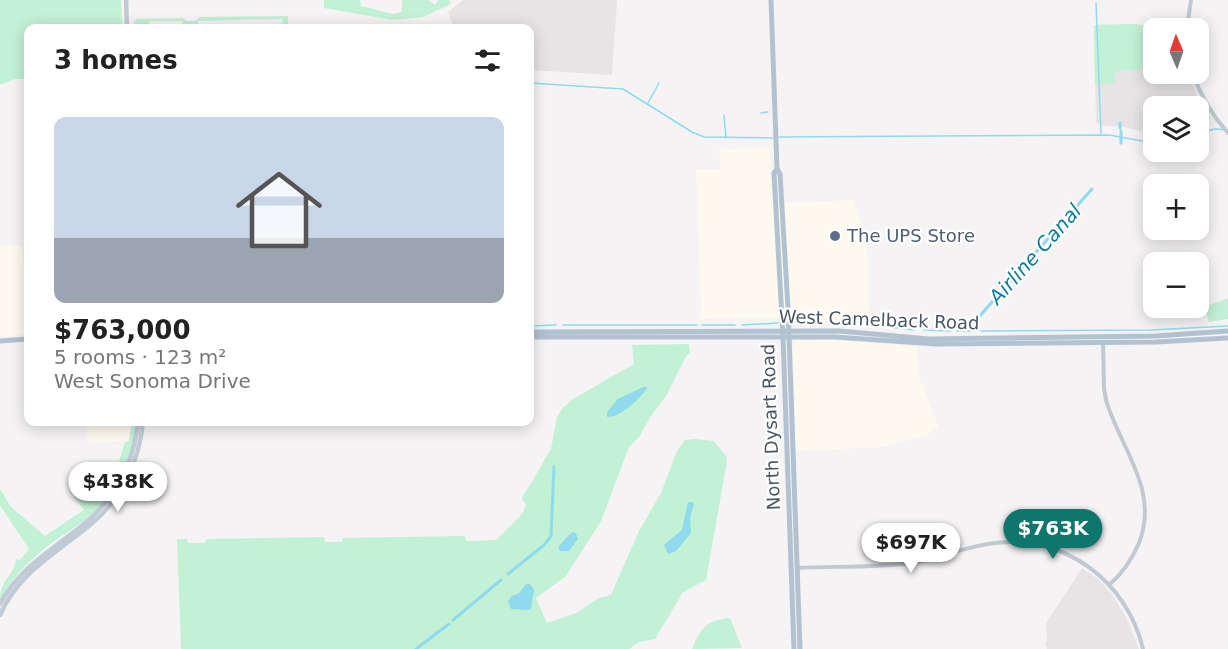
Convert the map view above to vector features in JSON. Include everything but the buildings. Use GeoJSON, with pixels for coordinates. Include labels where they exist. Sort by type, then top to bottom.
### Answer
{"type":"FeatureCollection","features":[{"type":"Feature","properties":{"kind":"main road"},"geometry":{"type":"LineString","coordinates":[[126,0],[127,24]]}},
{"type":"Feature","properties":{"kind":"main road","name":"North Dysart Road"},"geometry":{"type":"LineString","coordinates":[[771,0],[786,334],[794,568],[794,649]]}},
{"type":"Feature","properties":{"kind":"main road","name":"West Camelback Road"},"geometry":{"type":"LineString","coordinates":[[1103,340],[1228,331]]}},
{"type":"Feature","properties":{"kind":"main road","name":"West Camelback Road"},"geometry":{"type":"LineString","coordinates":[[534,332],[863,336],[926,344],[1228,338]]}},
{"type":"Feature","properties":{"kind":"main road","name":"West Camelback Road"},"geometry":{"type":"LineString","coordinates":[[534,337],[559,334]]}},
{"type":"Feature","properties":{"kind":"main road"},"geometry":{"type":"LineString","coordinates":[[0,341],[24,339]]}},
{"type":"Feature","properties":{"kind":"main road"},"geometry":{"type":"LineString","coordinates":[[0,604],[20,574],[87,521],[114,491],[132,455],[137,426]]}},
{"type":"Feature","properties":{"kind":"main road"},"geometry":{"type":"LineString","coordinates":[[0,615],[14,591],[31,570],[92,524],[118,494],[136,458],[142,426]]}},
{"type":"Feature","properties":{"kind":"main road","name":"North Dysart Road"},"geometry":{"type":"LineString","coordinates":[[794,568],[800,649]]}},
{"type":"Feature","properties":{"kind":"street"},"geometry":{"type":"LineString","coordinates":[[1188,18],[1191,0]]}},
{"type":"Feature","properties":{"kind":"street"},"geometry":{"type":"LineString","coordinates":[[1197,84],[1202,97],[1227,133]]}},
{"type":"Feature","properties":{"kind":"street"},"geometry":{"type":"LineString","coordinates":[[1103,340],[1106,399],[1138,473],[1145,502],[1142,534],[1135,553],[1110,584]]}},
{"type":"Feature","properties":{"kind":"street"},"geometry":{"type":"LineString","coordinates":[[794,568],[908,563],[986,544],[1016,542],[1044,546],[1070,555],[1090,567],[1110,584],[1133,620],[1143,649]]}},
{"type":"Feature","properties":{"kind":"shaded area"},"geometry":{"type":"Polygon","coordinates":[[[463,0],[617,0],[612,75],[534,70],[534,24],[452,24],[448,12],[463,0]]]}},
{"type":"Feature","properties":{"kind":"shaded area"},"geometry":{"type":"Polygon","coordinates":[[[1136,24],[1143,26],[1143,84],[1192,84],[1198,96],[1143,96],[1143,132],[1124,127],[1100,125],[1096,122],[1094,25],[1136,24]]]}},
{"type":"Feature","properties":{"kind":"shaded area"},"geometry":{"type":"Polygon","coordinates":[[[719,147],[725,149],[770,148],[771,193],[774,203],[854,200],[867,238],[869,321],[795,321],[769,318],[699,319],[701,307],[696,169],[720,169],[719,147]]]}},
{"type":"Feature","properties":{"kind":"shaded area"},"geometry":{"type":"Polygon","coordinates":[[[20,245],[23,248],[23,335],[0,336],[0,246],[20,245]]]}},
{"type":"Feature","properties":{"kind":"shaded area"},"geometry":{"type":"Polygon","coordinates":[[[832,339],[917,347],[920,379],[939,428],[930,430],[930,434],[885,447],[796,451],[793,344],[796,340],[832,339]]]}},
{"type":"Feature","properties":{"kind":"shaded area"},"geometry":{"type":"Polygon","coordinates":[[[87,426],[131,426],[129,441],[87,443],[87,426]]]}},
{"type":"Feature","properties":{"kind":"shaded area"},"geometry":{"type":"Polygon","coordinates":[[[1082,568],[1098,579],[1112,594],[1127,619],[1139,649],[1047,649],[1046,623],[1082,568]]]}},
{"type":"Feature","properties":{"kind":"green space"},"geometry":{"type":"Polygon","coordinates":[[[0,0],[121,0],[122,24],[24,24],[24,79],[15,79],[0,85],[0,0]]]}},
{"type":"Feature","properties":{"kind":"green space"},"geometry":{"type":"Polygon","coordinates":[[[324,0],[360,0],[361,6],[394,14],[402,12],[402,0],[428,0],[435,5],[438,0],[449,0],[451,4],[423,17],[393,20],[324,8],[324,0]]]}},
{"type":"Feature","properties":{"kind":"green space"},"geometry":{"type":"Polygon","coordinates":[[[288,16],[288,24],[283,24],[282,19],[198,21],[198,24],[183,24],[182,21],[149,21],[149,24],[134,24],[136,19],[183,18],[186,21],[195,21],[200,17],[288,16]]]}},
{"type":"Feature","properties":{"kind":"green space"},"geometry":{"type":"Polygon","coordinates":[[[1094,25],[1143,25],[1143,70],[1115,71],[1115,83],[1095,84],[1094,25]]]}},
{"type":"Feature","properties":{"kind":"green space"},"geometry":{"type":"Polygon","coordinates":[[[1228,298],[1228,319],[1209,322],[1209,305],[1228,298]]]}},
{"type":"Feature","properties":{"kind":"green space"},"geometry":{"type":"Polygon","coordinates":[[[689,344],[690,353],[686,356],[666,396],[639,437],[629,447],[601,521],[566,576],[536,598],[547,623],[576,613],[599,598],[611,595],[638,533],[661,493],[677,451],[685,440],[714,441],[726,456],[727,461],[706,580],[683,592],[655,639],[639,642],[629,649],[181,649],[177,539],[187,539],[188,543],[205,543],[207,539],[324,537],[325,542],[342,542],[343,538],[460,536],[465,536],[466,541],[496,540],[522,514],[526,505],[522,498],[551,449],[557,417],[563,408],[573,399],[634,364],[632,345],[689,344]]]}},
{"type":"Feature","properties":{"kind":"green space"},"geometry":{"type":"Polygon","coordinates":[[[131,426],[135,426],[127,461],[109,496],[76,527],[34,557],[5,591],[0,601],[2,587],[13,570],[16,559],[20,560],[29,549],[0,505],[0,489],[11,507],[45,536],[84,510],[74,497],[86,483],[90,472],[109,483],[117,468],[125,442],[129,441],[131,426]]]}},
{"type":"Feature","properties":{"kind":"green space"},"geometry":{"type":"Polygon","coordinates":[[[730,618],[742,648],[692,649],[705,626],[730,618]]]}},
{"type":"Feature","properties":{"kind":"water"},"geometry":{"type":"Polygon","coordinates":[[[647,387],[646,390],[628,408],[607,417],[607,412],[618,399],[647,387]]]}},
{"type":"Feature","properties":{"kind":"water"},"geometry":{"type":"Polygon","coordinates":[[[688,502],[694,504],[690,518],[691,533],[676,551],[668,554],[664,545],[682,530],[688,502]]]}},
{"type":"Feature","properties":{"kind":"water"},"geometry":{"type":"Polygon","coordinates":[[[572,532],[576,533],[578,539],[569,551],[560,551],[558,547],[572,532]]]}},
{"type":"Feature","properties":{"kind":"water"},"geometry":{"type":"Polygon","coordinates":[[[526,584],[530,584],[534,590],[531,609],[511,609],[508,601],[526,584]]]}},
{"type":"Feature","properties":{"kind":"waterway"},"geometry":{"type":"LineString","coordinates":[[1096,3],[1101,134]]}},
{"type":"Feature","properties":{"kind":"waterway"},"geometry":{"type":"LineString","coordinates":[[534,83],[623,89],[692,132],[704,137],[773,138]]}},
{"type":"Feature","properties":{"kind":"waterway"},"geometry":{"type":"LineString","coordinates":[[648,103],[659,83]]}},
{"type":"Feature","properties":{"kind":"waterway"},"geometry":{"type":"LineString","coordinates":[[761,113],[768,112]]}},
{"type":"Feature","properties":{"kind":"waterway"},"geometry":{"type":"LineString","coordinates":[[724,115],[726,138]]}},
{"type":"Feature","properties":{"kind":"waterway","name":"Airline Canal"},"geometry":{"type":"LineString","coordinates":[[1120,123],[1120,128]]}},
{"type":"Feature","properties":{"kind":"waterway"},"geometry":{"type":"LineString","coordinates":[[1209,130],[1228,130]]}},
{"type":"Feature","properties":{"kind":"waterway","name":"Airline Canal"},"geometry":{"type":"LineString","coordinates":[[1121,131],[1121,143]]}},
{"type":"Feature","properties":{"kind":"waterway"},"geometry":{"type":"LineString","coordinates":[[777,137],[1109,135],[1143,141]]}},
{"type":"Feature","properties":{"kind":"waterway","name":"Airline Canal"},"geometry":{"type":"LineString","coordinates":[[977,319],[1092,189]]}},
{"type":"Feature","properties":{"kind":"waterway"},"geometry":{"type":"LineString","coordinates":[[793,322],[822,322]]}},
{"type":"Feature","properties":{"kind":"waterway"},"geometry":{"type":"LineString","coordinates":[[829,322],[860,323]]}},
{"type":"Feature","properties":{"kind":"waterway"},"geometry":{"type":"LineString","coordinates":[[742,325],[778,323]]}},
{"type":"Feature","properties":{"kind":"waterway"},"geometry":{"type":"LineString","coordinates":[[867,324],[914,330]]}},
{"type":"Feature","properties":{"kind":"waterway"},"geometry":{"type":"LineString","coordinates":[[534,326],[556,325]]}},
{"type":"Feature","properties":{"kind":"waterway"},"geometry":{"type":"LineString","coordinates":[[563,325],[697,325]]}},
{"type":"Feature","properties":{"kind":"waterway"},"geometry":{"type":"LineString","coordinates":[[702,325],[735,325]]}},
{"type":"Feature","properties":{"kind":"waterway"},"geometry":{"type":"LineString","coordinates":[[981,331],[1151,330],[1228,326]]}},
{"type":"Feature","properties":{"kind":"waterway"},"geometry":{"type":"LineString","coordinates":[[924,330],[951,331]]}},
{"type":"Feature","properties":{"kind":"waterway","name":"Airline Canal"},"geometry":{"type":"LineString","coordinates":[[957,331],[974,331]]}},
{"type":"Feature","properties":{"kind":"waterway","name":"Airline Canal"},"geometry":{"type":"LineString","coordinates":[[508,574],[544,545],[551,536],[554,467]]}},
{"type":"Feature","properties":{"kind":"waterway","name":"Airline Canal"},"geometry":{"type":"LineString","coordinates":[[453,620],[501,580]]}},
{"type":"Feature","properties":{"kind":"waterway","name":"Airline Canal"},"geometry":{"type":"LineString","coordinates":[[416,649],[449,624]]}},
{"type":"Feature","properties":{"kind":"place","name":"The UPS Store"},"geometry":{"type":"Point","coordinates":[835,236]}}]}
